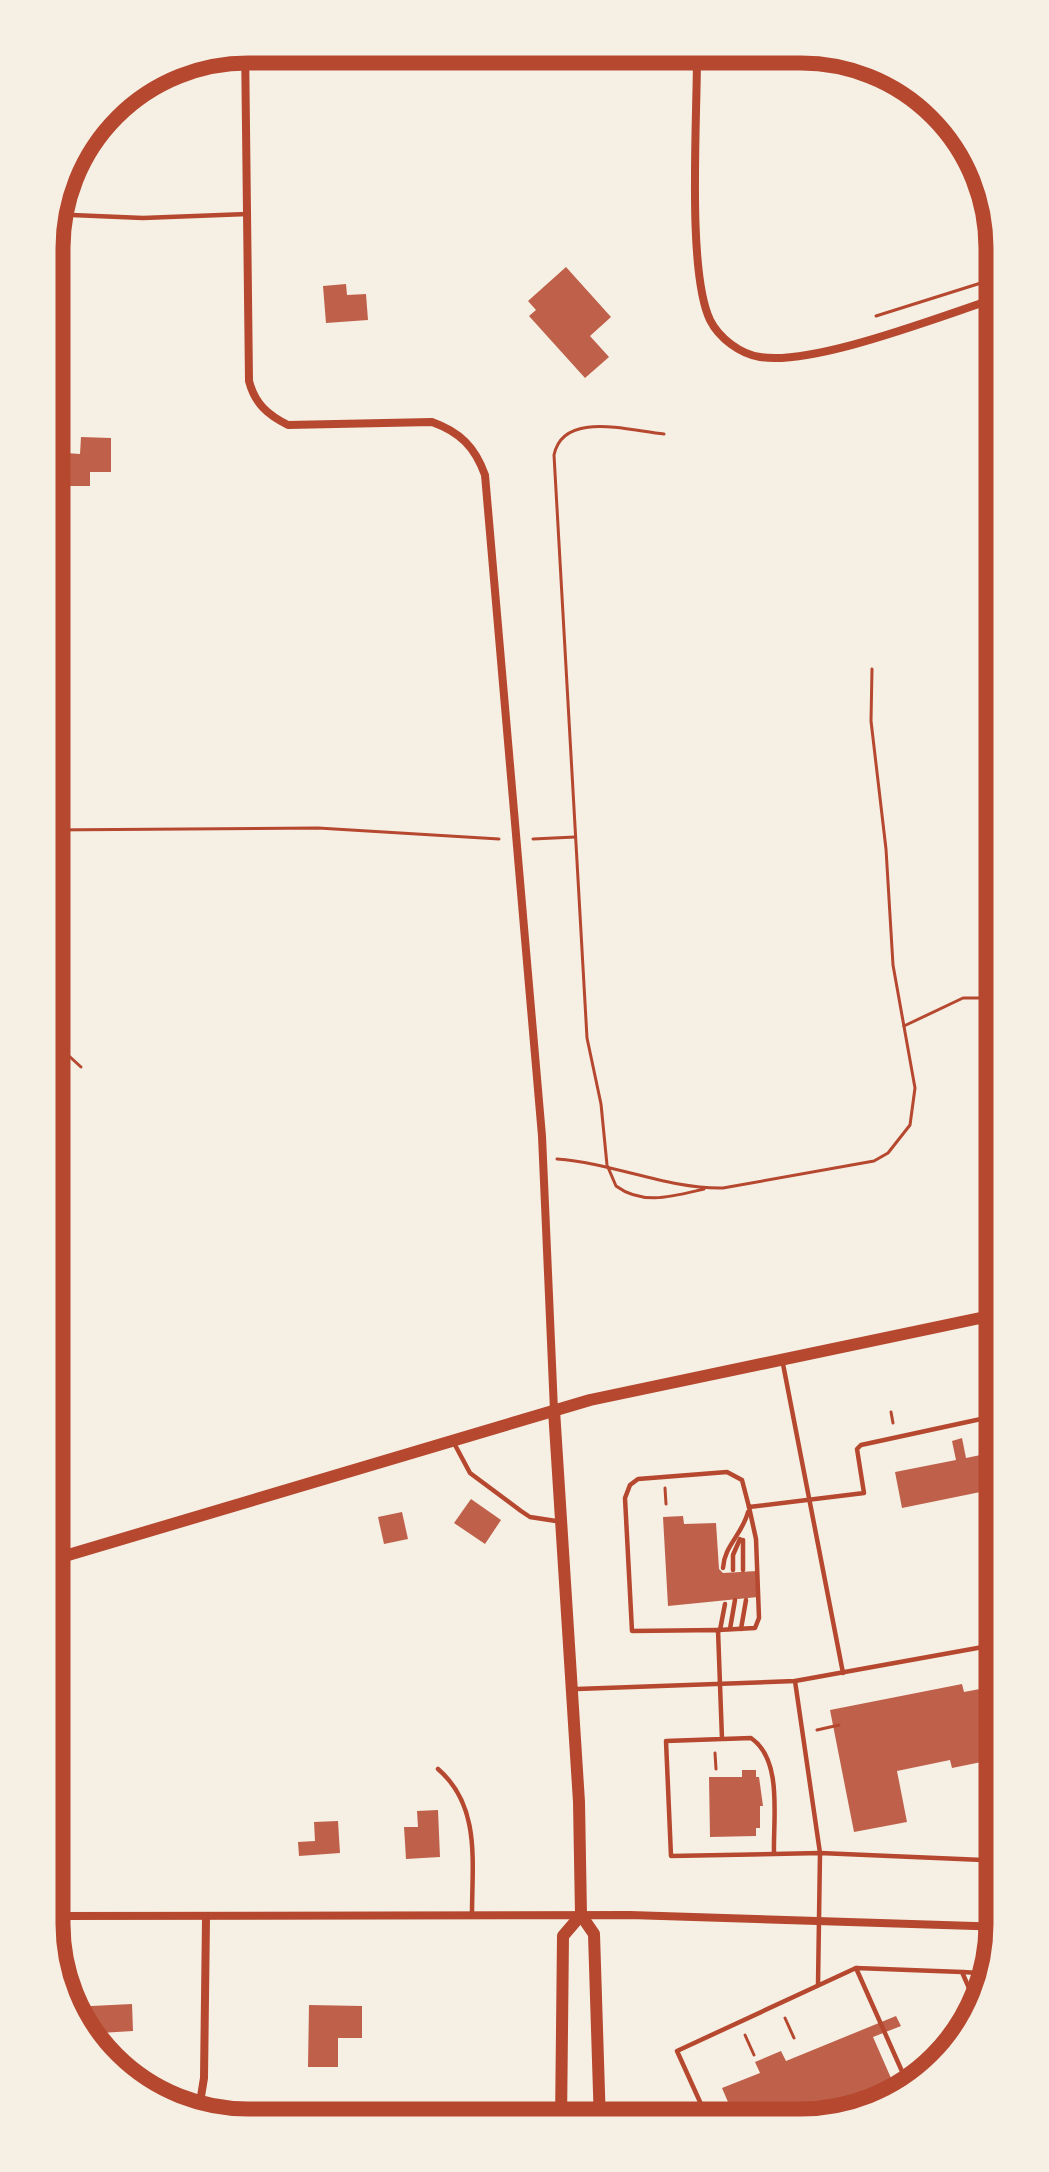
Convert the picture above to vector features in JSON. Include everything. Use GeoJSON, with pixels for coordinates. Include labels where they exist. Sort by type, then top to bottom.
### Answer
{"type":"FeatureCollection","features":[{"type":"Feature","properties":{"kind":"main road"},"geometry":{"type":"LineString","coordinates":[[63,1557],[554,1410],[986,1317]]}},
{"type":"Feature","properties":{"kind":"main road"},"geometry":{"type":"LineString","coordinates":[[554,1410],[573,1689],[581,1915],[594,1934],[600,2109]]}},
{"type":"Feature","properties":{"kind":"main road"},"geometry":{"type":"LineString","coordinates":[[561,2109],[563,1936],[581,1915]]}},
{"type":"Feature","properties":{"kind":"street"},"geometry":{"type":"LineString","coordinates":[[245,63],[249,381],[260,405],[272,418],[288,424],[432,422],[456,432],[479,459],[485,475],[543,1158],[554,1410]]}},
{"type":"Feature","properties":{"kind":"street"},"geometry":{"type":"LineString","coordinates":[[698,63],[700,278],[712,324],[724,339],[760,357],[819,353],[986,301]]}},
{"type":"Feature","properties":{"kind":"street"},"geometry":{"type":"LineString","coordinates":[[63,1916],[581,1915],[986,1926]]}},
{"type":"Feature","properties":{"kind":"street"},"geometry":{"type":"LineString","coordinates":[[200,2102],[206,1918]]}},
{"type":"Feature","properties":{"kind":"lane"},"geometry":{"type":"LineString","coordinates":[[67,215],[247,214]]}},
{"type":"Feature","properties":{"kind":"lane"},"geometry":{"type":"LineString","coordinates":[[782,1358],[843,1673]]}},
{"type":"Feature","properties":{"kind":"lane"},"geometry":{"type":"LineString","coordinates":[[749,1507],[864,1493],[856,1449],[861,1445],[986,1418]]}},
{"type":"Feature","properties":{"kind":"lane"},"geometry":{"type":"LineString","coordinates":[[453,1442],[470,1473],[521,1511],[530,1517],[562,1521]]}},
{"type":"Feature","properties":{"kind":"lane"},"geometry":{"type":"LineString","coordinates":[[727,1472],[739,1476],[756,1539],[759,1618],[755,1628],[741,1629],[632,1631],[627,1490],[633,1482],[656,1476],[727,1472]]}},
{"type":"Feature","properties":{"kind":"lane"},"geometry":{"type":"LineString","coordinates":[[743,1570],[749,1507]]}},
{"type":"Feature","properties":{"kind":"lane"},"geometry":{"type":"LineString","coordinates":[[723,1568],[724,1556],[743,1534]]}},
{"type":"Feature","properties":{"kind":"lane"},"geometry":{"type":"LineString","coordinates":[[733,1570],[733,1555],[743,1534]]}},
{"type":"Feature","properties":{"kind":"lane"},"geometry":{"type":"LineString","coordinates":[[730,1629],[735,1600]]}},
{"type":"Feature","properties":{"kind":"lane"},"geometry":{"type":"LineString","coordinates":[[741,1629],[746,1600]]}},
{"type":"Feature","properties":{"kind":"lane"},"geometry":{"type":"LineString","coordinates":[[718,1739],[719,1630],[725,1604]]}},
{"type":"Feature","properties":{"kind":"lane"},"geometry":{"type":"LineString","coordinates":[[573,1689],[795,1681],[986,1647]]}},
{"type":"Feature","properties":{"kind":"lane"},"geometry":{"type":"LineString","coordinates":[[795,1681],[820,1853],[818,1986]]}},
{"type":"Feature","properties":{"kind":"lane"},"geometry":{"type":"LineString","coordinates":[[774,1852],[772,1773],[766,1754],[751,1738],[666,1741],[670,1856],[774,1852],[986,1860]]}},
{"type":"Feature","properties":{"kind":"lane"},"geometry":{"type":"LineString","coordinates":[[438,1769],[456,1785],[467,1809],[472,1832],[472,1917]]}},
{"type":"Feature","properties":{"kind":"lane"},"geometry":{"type":"LineString","coordinates":[[856,1968],[905,2077]]}},
{"type":"Feature","properties":{"kind":"lane"},"geometry":{"type":"LineString","coordinates":[[703,2109],[677,2051],[856,1968],[978,1973]]}},
{"type":"Feature","properties":{"kind":"lane"},"geometry":{"type":"LineString","coordinates":[[962,1972],[972,1995]]}},
{"type":"Feature","properties":{"kind":"path"},"geometry":{"type":"LineString","coordinates":[[876,316],[986,282]]}},
{"type":"Feature","properties":{"kind":"path"},"geometry":{"type":"LineString","coordinates":[[664,434],[571,429],[556,440],[554,455],[587,1038],[607,1165],[616,1186],[635,1196],[665,1197],[857,1166],[887,1153],[910,1125],[915,1088],[892,965],[872,669]]}},
{"type":"Feature","properties":{"kind":"path"},"geometry":{"type":"LineString","coordinates":[[63,830],[318,828],[517,839],[575,837]]}},
{"type":"Feature","properties":{"kind":"path"},"geometry":{"type":"LineString","coordinates":[[904,1026],[963,998],[986,998]]}},
{"type":"Feature","properties":{"kind":"path"},"geometry":{"type":"LineString","coordinates":[[63,1050],[81,1067]]}},
{"type":"Feature","properties":{"kind":"path"},"geometry":{"type":"LineString","coordinates":[[543,1158],[607,1165],[704,1189]]}},
{"type":"Feature","properties":{"kind":"path"},"geometry":{"type":"LineString","coordinates":[[802,1733],[839,1725]]}},
{"type":"Feature","properties":{"kind":"path"},"geometry":{"type":"LineString","coordinates":[[716,1769],[718,1739]]}},
{"type":"Feature","properties":{"kind":"path"},"geometry":{"type":"LineString","coordinates":[[779,2004],[794,2038]]}},
{"type":"Feature","properties":{"kind":"path"},"geometry":{"type":"LineString","coordinates":[[740,2022],[754,2055]]}},
{"type":"Feature","properties":{"kind":"building"},"geometry":{"type":"Polygon","coordinates":[[[566,267],[611,317],[590,336],[609,357],[585,378],[529,316],[536,310],[528,301],[566,267]]]}},
{"type":"Feature","properties":{"kind":"building"},"geometry":{"type":"Polygon","coordinates":[[[346,284],[347,295],[366,294],[368,320],[326,323],[323,286],[346,284]]]}},
{"type":"Feature","properties":{"kind":"building"},"geometry":{"type":"Polygon","coordinates":[[[81,437],[111,438],[111,472],[90,472],[90,486],[65,486],[66,453],[80,454],[81,437]]]}},
{"type":"Feature","properties":{"kind":"building"},"geometry":{"type":"Polygon","coordinates":[[[962,1438],[966,1458],[986,1454],[986,1491],[902,1508],[895,1472],[956,1460],[952,1441],[962,1438]]]}},
{"type":"Feature","properties":{"kind":"building"},"geometry":{"type":"Polygon","coordinates":[[[471,1499],[501,1520],[485,1544],[454,1523],[471,1499]]]}},
{"type":"Feature","properties":{"kind":"building"},"geometry":{"type":"Polygon","coordinates":[[[402,1512],[408,1539],[384,1544],[378,1517],[402,1512]]]}},
{"type":"Feature","properties":{"kind":"building"},"geometry":{"type":"Polygon","coordinates":[[[683,1516],[684,1524],[716,1523],[719,1569],[723,1573],[757,1571],[758,1597],[668,1606],[663,1517],[683,1516]]]}},
{"type":"Feature","properties":{"kind":"building"},"geometry":{"type":"Polygon","coordinates":[[[962,1684],[964,1692],[986,1688],[986,1761],[952,1768],[950,1760],[897,1771],[907,1822],[854,1832],[830,1710],[962,1684]]]}},
{"type":"Feature","properties":{"kind":"building"},"geometry":{"type":"Polygon","coordinates":[[[742,1770],[756,1770],[759,1777],[760,1828],[756,1836],[710,1837],[709,1777],[742,1777],[742,1770]]]}},
{"type":"Feature","properties":{"kind":"building"},"geometry":{"type":"Polygon","coordinates":[[[438,1810],[440,1857],[406,1859],[404,1827],[418,1827],[417,1811],[438,1810]]]}},
{"type":"Feature","properties":{"kind":"building"},"geometry":{"type":"Polygon","coordinates":[[[338,1821],[340,1853],[299,1856],[298,1842],[315,1841],[314,1822],[338,1821]]]}},
{"type":"Feature","properties":{"kind":"building"},"geometry":{"type":"Polygon","coordinates":[[[132,2004],[133,2031],[98,2033],[83,2006],[132,2004]]]}},
{"type":"Feature","properties":{"kind":"building"},"geometry":{"type":"Polygon","coordinates":[[[309,2005],[362,2006],[362,2038],[338,2038],[338,2067],[308,2067],[309,2005]]]}},
{"type":"Feature","properties":{"kind":"building"},"geometry":{"type":"Polygon","coordinates":[[[896,2016],[901,2026],[873,2037],[894,2084],[883,2090],[825,2107],[731,2109],[722,2088],[760,2073],[755,2062],[781,2051],[786,2061],[896,2016]]]}}]}
